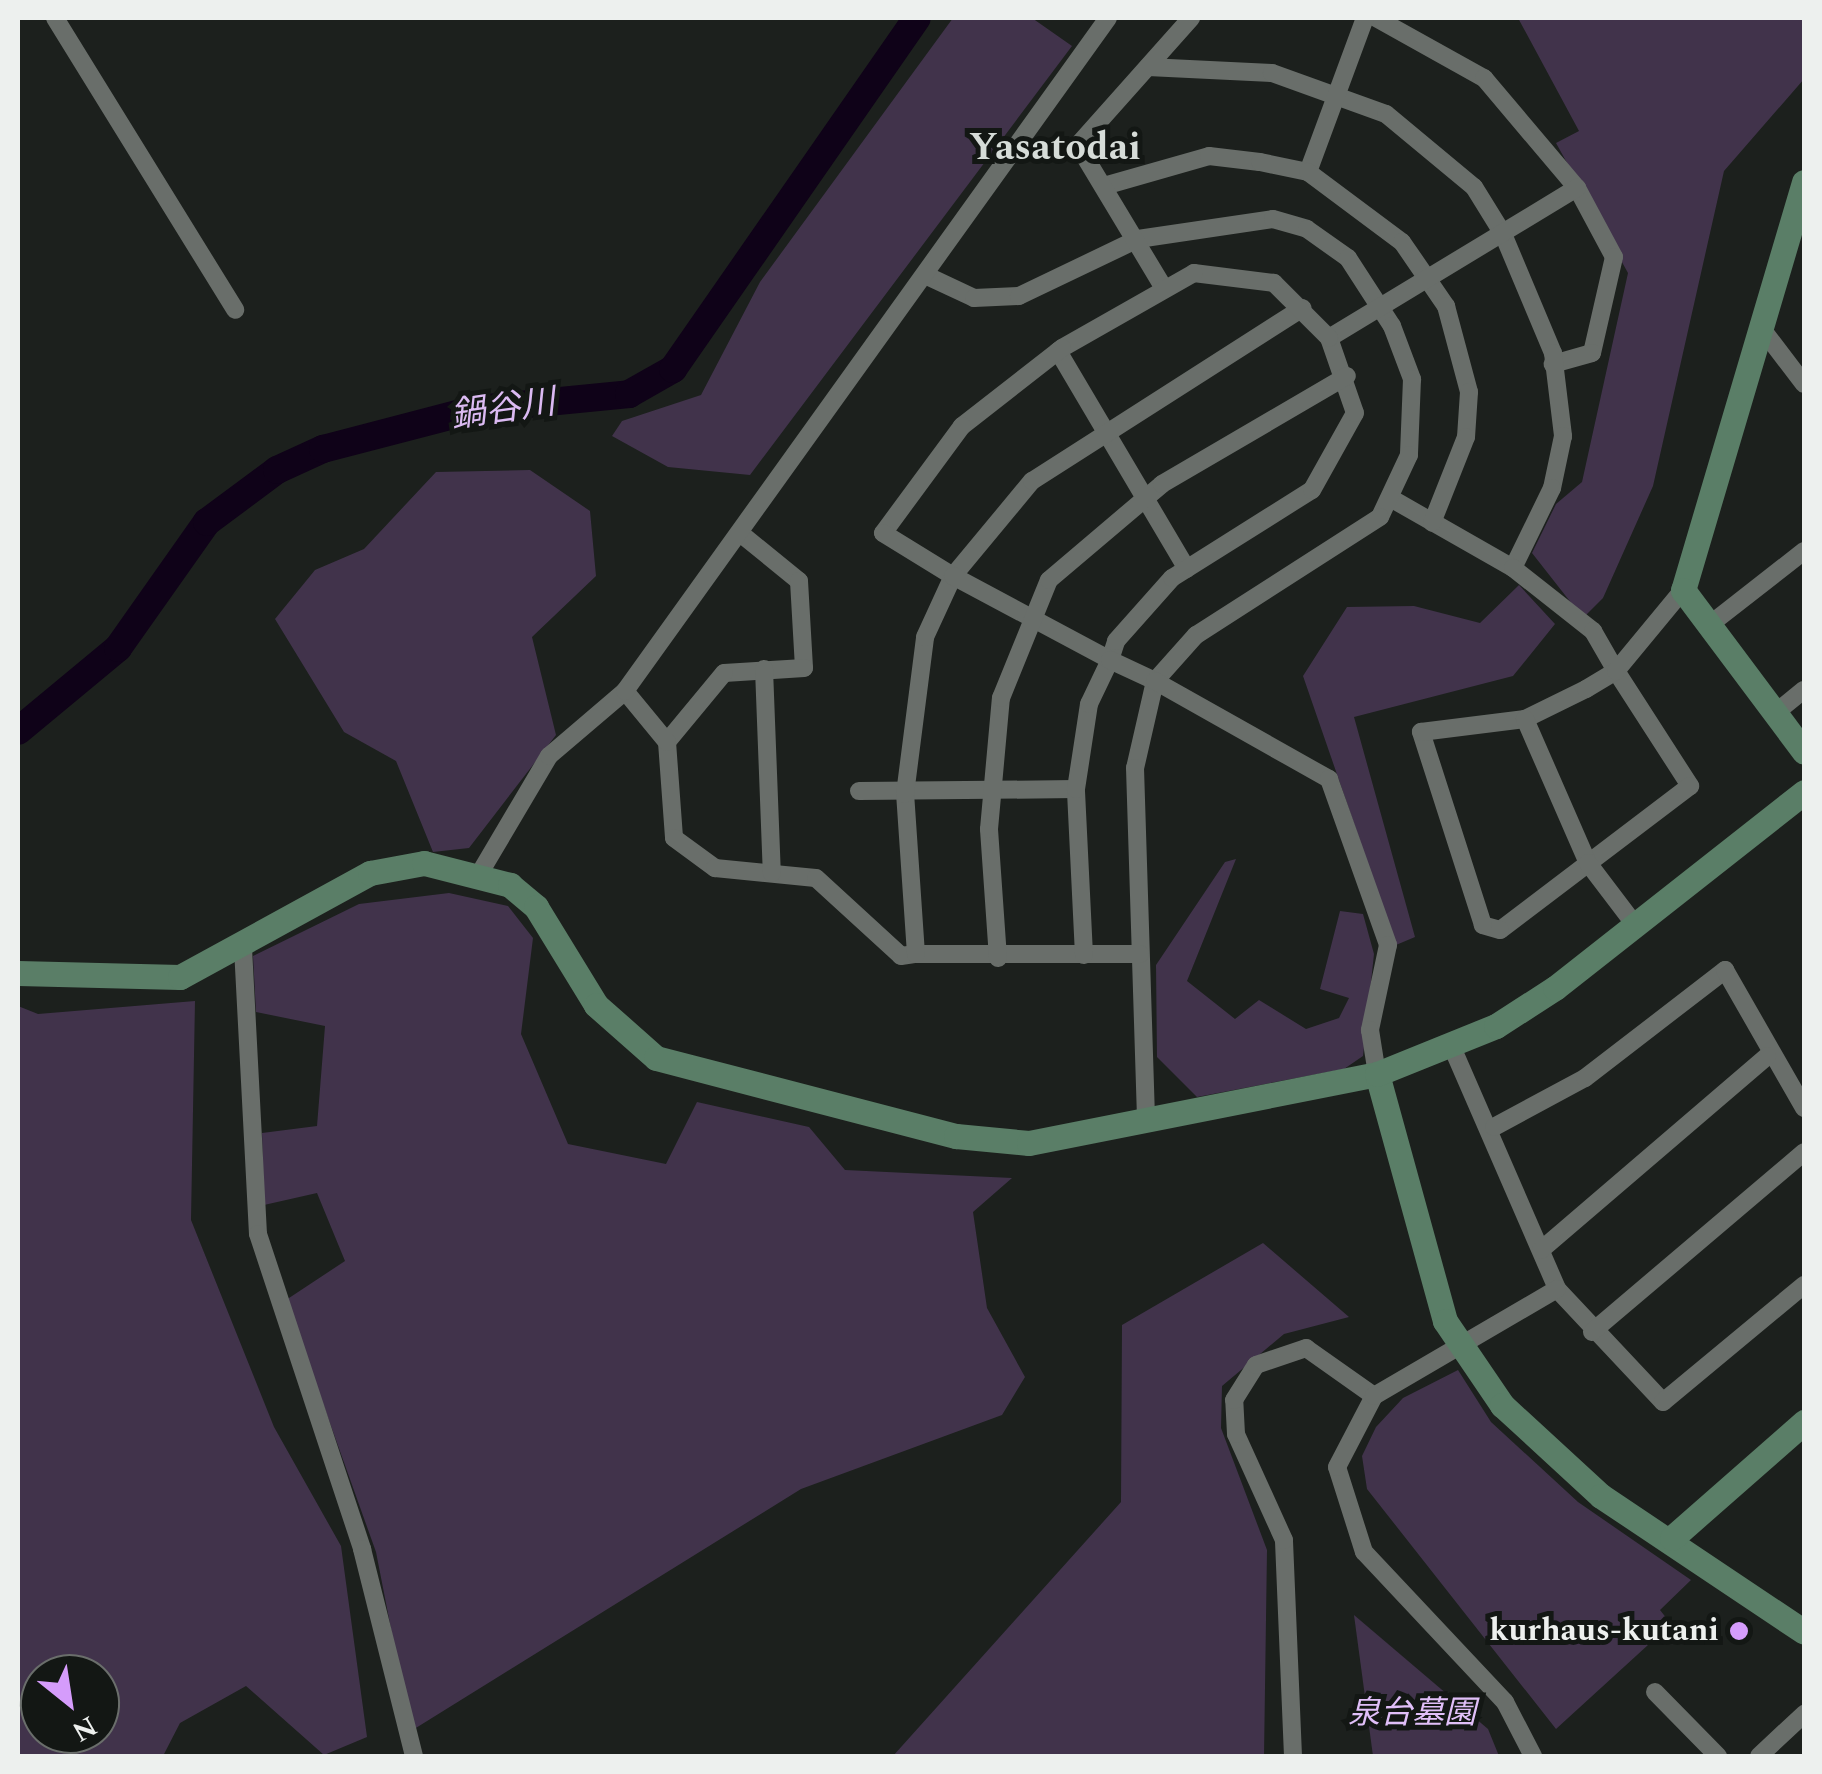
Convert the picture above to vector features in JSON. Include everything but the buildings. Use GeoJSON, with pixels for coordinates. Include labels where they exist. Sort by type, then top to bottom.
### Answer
{"type":"FeatureCollection","features":[{"type":"Feature","properties":{"kind":"main road"},"geometry":{"type":"LineString","coordinates":[[1803,186],[1682,590],[1804,752]]}},
{"type":"Feature","properties":{"kind":"main road"},"geometry":{"type":"LineString","coordinates":[[18,973],[180,978],[243,948],[370,873],[424,862],[481,870],[536,907],[596,1004],[656,1058],[956,1136],[1028,1143],[1378,1074],[1452,1047],[1555,988],[1804,792]]}},
{"type":"Feature","properties":{"kind":"main road"},"geometry":{"type":"LineString","coordinates":[[1378,1074],[1420,1250],[1460,1344],[1542,1450],[1804,1632]]}},
{"type":"Feature","properties":{"kind":"main road"},"geometry":{"type":"LineString","coordinates":[[1672,1538],[1804,1422]]}},
{"type":"Feature","properties":{"kind":"street"},"geometry":{"type":"LineString","coordinates":[[55,18],[235,310]]}},
{"type":"Feature","properties":{"kind":"street"},"geometry":{"type":"LineString","coordinates":[[1162,285],[1138,238],[1078,145],[1192,18]]}},
{"type":"Feature","properties":{"kind":"street"},"geometry":{"type":"LineString","coordinates":[[1308,172],[1365,18]]}},
{"type":"Feature","properties":{"kind":"street"},"geometry":{"type":"LineString","coordinates":[[1376,18],[1484,78],[1577,188],[1614,257],[1592,353],[1553,364]]}},
{"type":"Feature","properties":{"kind":"street"},"geometry":{"type":"LineString","coordinates":[[481,870],[550,756],[624,691],[740,534],[925,275],[1099,21]]}},
{"type":"Feature","properties":{"kind":"street"},"geometry":{"type":"LineString","coordinates":[[1148,67],[1272,72],[1336,93],[1438,152],[1504,234],[1553,364],[1563,436],[1552,488],[1513,568]]}},
{"type":"Feature","properties":{"kind":"street"},"geometry":{"type":"LineString","coordinates":[[1104,186],[1209,156],[1308,172],[1356,202],[1431,277],[1468,392],[1466,437],[1432,523]]}},
{"type":"Feature","properties":{"kind":"street"},"geometry":{"type":"LineString","coordinates":[[1329,338],[1577,188]]}},
{"type":"Feature","properties":{"kind":"street"},"geometry":{"type":"LineString","coordinates":[[925,275],[974,298],[1018,296],[1138,238],[1235,219],[1307,228],[1348,258],[1382,306],[1415,403],[1392,499],[1327,556],[1196,636],[1155,680],[1135,768],[1146,1119]]}},
{"type":"Feature","properties":{"kind":"street"},"geometry":{"type":"LineString","coordinates":[[1084,954],[1076,790],[1089,704],[1110,660],[1138,609],[1187,569],[1312,490],[1355,414],[1346,376],[1329,338],[1274,283],[1194,273],[1162,285],[1058,351],[962,426],[883,533],[953,576],[1110,660],[1155,680],[1329,780],[1388,945],[1370,1030],[1378,1074]]}},
{"type":"Feature","properties":{"kind":"street"},"geometry":{"type":"LineString","coordinates":[[916,954],[905,794],[925,638],[953,576],[1001,510],[1105,430],[1302,308]]}},
{"type":"Feature","properties":{"kind":"street"},"geometry":{"type":"LineString","coordinates":[[1759,325],[1804,384]]}},
{"type":"Feature","properties":{"kind":"street"},"geometry":{"type":"LineString","coordinates":[[1058,351],[1187,569]]}},
{"type":"Feature","properties":{"kind":"street"},"geometry":{"type":"LineString","coordinates":[[998,958],[990,792],[1001,698],[1029,615],[1068,558],[1144,498],[1346,376]]}},
{"type":"Feature","properties":{"kind":"street"},"geometry":{"type":"LineString","coordinates":[[1392,499],[1513,568],[1593,631],[1616,671],[1690,786],[1500,930],[1482,925],[1420,732],[1525,719],[1616,671],[1682,590]]}},
{"type":"Feature","properties":{"kind":"street"},"geometry":{"type":"LineString","coordinates":[[667,742],[724,673],[804,668],[804,603],[799,581],[740,534]]}},
{"type":"Feature","properties":{"kind":"street"},"geometry":{"type":"LineString","coordinates":[[1708,626],[1804,551]]}},
{"type":"Feature","properties":{"kind":"street"},"geometry":{"type":"LineString","coordinates":[[764,669],[772,873]]}},
{"type":"Feature","properties":{"kind":"street"},"geometry":{"type":"LineString","coordinates":[[1774,714],[1804,690]]}},
{"type":"Feature","properties":{"kind":"street"},"geometry":{"type":"LineString","coordinates":[[624,691],[667,742],[674,838],[715,868],[816,878],[901,956],[1140,954]]}},
{"type":"Feature","properties":{"kind":"street"},"geometry":{"type":"LineString","coordinates":[[1525,719],[1588,863],[1635,925]]}},
{"type":"Feature","properties":{"kind":"street"},"geometry":{"type":"LineString","coordinates":[[859,792],[1076,790]]}},
{"type":"Feature","properties":{"kind":"street"},"geometry":{"type":"LineString","coordinates":[[243,948],[258,1234],[362,1549],[414,1756]]}},
{"type":"Feature","properties":{"kind":"street"},"geometry":{"type":"LineString","coordinates":[[1494,1128],[1585,1078],[1725,970],[1767,1056],[1804,1108]]}},
{"type":"Feature","properties":{"kind":"street"},"geometry":{"type":"LineString","coordinates":[[1452,1047],[1494,1128],[1557,1289],[1592,1332],[1663,1402],[1804,1285]]}},
{"type":"Feature","properties":{"kind":"street"},"geometry":{"type":"LineString","coordinates":[[1541,1250],[1767,1056]]}},
{"type":"Feature","properties":{"kind":"street"},"geometry":{"type":"LineString","coordinates":[[1592,1332],[1804,1152]]}},
{"type":"Feature","properties":{"kind":"street"},"geometry":{"type":"LineString","coordinates":[[1534,1756],[1506,1702],[1355,1537],[1337,1467],[1374,1396],[1557,1289]]}},
{"type":"Feature","properties":{"kind":"street"},"geometry":{"type":"LineString","coordinates":[[1294,1756],[1284,1540],[1236,1434],[1234,1400],[1256,1364],[1306,1348],[1374,1396]]}},
{"type":"Feature","properties":{"kind":"street"},"geometry":{"type":"LineString","coordinates":[[1655,1692],[1718,1756]]}},
{"type":"Feature","properties":{"kind":"street"},"geometry":{"type":"LineString","coordinates":[[1759,1756],[1804,1714]]}},
{"type":"Feature","properties":{"kind":"green space"},"geometry":{"type":"Polygon","coordinates":[[[953,18],[1032,18],[1072,46],[750,475],[668,467],[612,436],[622,421],[701,395],[760,282],[953,18]]]}},
{"type":"Feature","properties":{"kind":"green space"},"geometry":{"type":"Polygon","coordinates":[[[1518,18],[1804,18],[1804,79],[1724,171],[1653,486],[1603,598],[1583,618],[1532,553],[1556,504],[1582,482],[1628,273],[1556,143],[1579,131],[1518,18]]]}},
{"type":"Feature","properties":{"kind":"green space"},"geometry":{"type":"Polygon","coordinates":[[[530,470],[590,511],[596,576],[532,637],[556,735],[469,848],[433,852],[396,761],[344,732],[275,619],[315,570],[364,549],[436,472],[530,470]]]}},
{"type":"Feature","properties":{"kind":"green space"},"geometry":{"type":"Polygon","coordinates":[[[1519,585],[1555,624],[1513,676],[1354,717],[1415,937],[1396,945],[1303,676],[1347,607],[1414,606],[1480,623],[1519,585]]]}},
{"type":"Feature","properties":{"kind":"green space"},"geometry":{"type":"Polygon","coordinates":[[[1236,859],[1187,981],[1235,1019],[1259,1000],[1306,1029],[1339,1018],[1349,998],[1320,989],[1340,911],[1363,914],[1374,954],[1363,1056],[1344,1069],[1197,1097],[1157,1057],[1156,965],[1225,862],[1236,859]]]}},
{"type":"Feature","properties":{"kind":"green space"},"geometry":{"type":"Polygon","coordinates":[[[449,893],[508,906],[533,938],[521,1034],[568,1144],[666,1164],[697,1102],[809,1127],[845,1170],[1012,1178],[973,1212],[987,1308],[1025,1377],[1002,1415],[801,1489],[411,1731],[376,1552],[286,1300],[345,1261],[317,1193],[264,1205],[262,1133],[317,1126],[325,1026],[256,1012],[253,956],[359,904],[449,893]]]}},
{"type":"Feature","properties":{"kind":"green space"},"geometry":{"type":"Polygon","coordinates":[[[195,1001],[191,1220],[274,1427],[341,1546],[367,1737],[324,1755],[246,1686],[180,1723],[163,1756],[18,1756],[18,1006],[38,1014],[195,1001]]]}},
{"type":"Feature","properties":{"kind":"green space"},"geometry":{"type":"Polygon","coordinates":[[[1263,1243],[1349,1317],[1284,1334],[1222,1386],[1221,1428],[1267,1550],[1264,1756],[893,1756],[1121,1502],[1122,1325],[1263,1243]]]}},
{"type":"Feature","properties":{"kind":"green space"},"geometry":{"type":"Polygon","coordinates":[[[1458,1370],[1491,1422],[1578,1502],[1691,1580],[1660,1610],[1671,1624],[1556,1729],[1367,1489],[1362,1456],[1376,1427],[1403,1398],[1458,1370]]]}},
{"type":"Feature","properties":{"kind":"green space","name":"泉台墓園"},"geometry":{"type":"Polygon","coordinates":[[[1354,1615],[1488,1729],[1499,1756],[1373,1756],[1354,1615]]]}},
{"type":"Feature","properties":{"kind":"waterway","name":"鍋谷川"},"geometry":{"type":"LineString","coordinates":[[18,731],[118,648],[207,522],[277,470],[323,449],[477,409],[629,394],[673,369],[917,18]]}},
{"type":"Feature","properties":{"kind":"place","name":"kurhaus-kutani"},"geometry":{"type":"Point","coordinates":[1739,1631]}},
{"type":"Feature","properties":{"kind":"district","name":"Yasatodai"},"geometry":{"type":"Point","coordinates":[1055,149]}}]}
